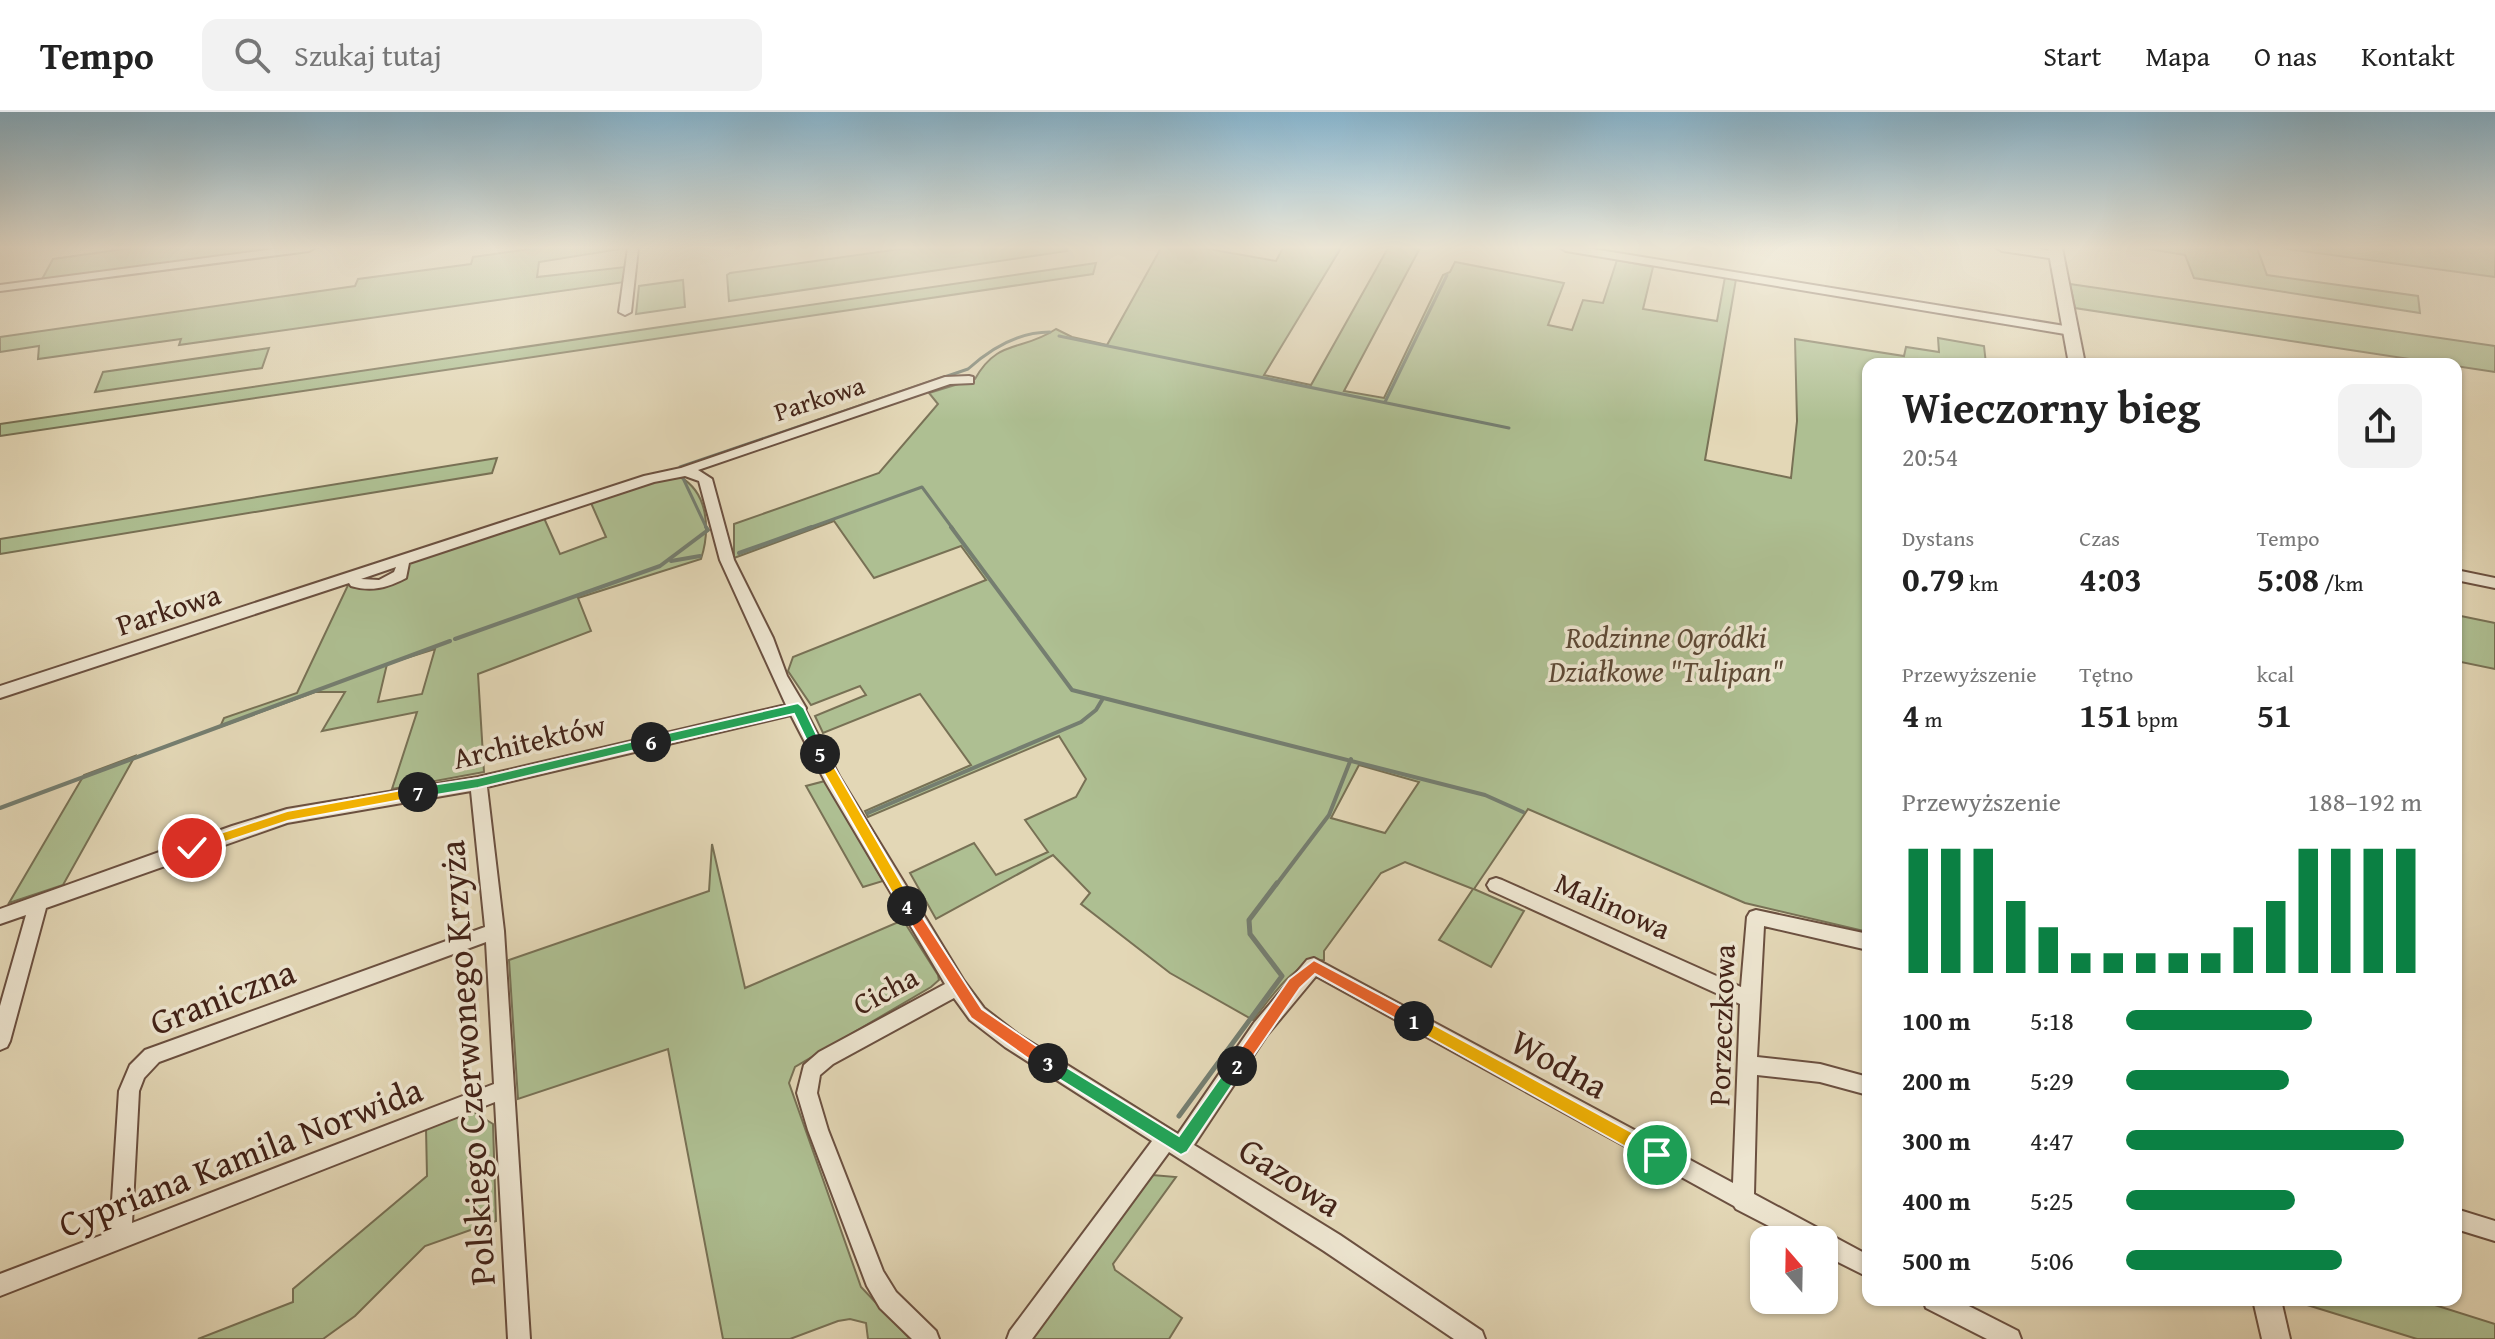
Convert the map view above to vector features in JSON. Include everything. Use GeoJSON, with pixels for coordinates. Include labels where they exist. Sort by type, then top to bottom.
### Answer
{"type":"FeatureCollection","features":[{"type":"Feature","properties":{"kind":"street"},"geometry":{"type":"LineString","coordinates":[[625,312],[626,305]]}},
{"type":"Feature","properties":{"kind":"street"},"geometry":{"type":"LineString","coordinates":[[1914,305],[2071,331]]}},
{"type":"Feature","properties":{"kind":"street"},"geometry":{"type":"LineString","coordinates":[[2066,305],[2076,358]]}},
{"type":"Feature","properties":{"kind":"street","name":"Parkowa"},"geometry":{"type":"LineString","coordinates":[[0,692],[649,479],[692,472],[949,380],[969,380]]}},
{"type":"Feature","properties":{"kind":"street","name":"Cicha"},"geometry":{"type":"LineString","coordinates":[[692,472],[705,479],[727,560],[765,638],[779,676],[832,779],[957,987],[826,1058],[811,1071],[807,1082],[807,1093],[818,1130],[875,1278],[888,1300],[928,1339]]}},
{"type":"Feature","properties":{"kind":"street"},"geometry":{"type":"LineString","coordinates":[[2462,576],[2495,583]]}},
{"type":"Feature","properties":{"kind":"street","name":"Architektów"},"geometry":{"type":"LineString","coordinates":[[0,917],[287,816],[478,783],[798,708]]}},
{"type":"Feature","properties":{"kind":"street","name":"Polskiego Czerwonego Krzyża"},"geometry":{"type":"LineString","coordinates":[[478,783],[495,931],[519,1339]]}},
{"type":"Feature","properties":{"kind":"street","name":"Malinowa"},"geometry":{"type":"LineString","coordinates":[[1496,885],[1749,999]]}},
{"type":"Feature","properties":{"kind":"street"},"geometry":{"type":"LineString","coordinates":[[0,1041],[38,903]]}},
{"type":"Feature","properties":{"kind":"street","name":"Porzeczkowa"},"geometry":{"type":"LineString","coordinates":[[1743,1202],[1749,999],[1756,917],[1862,941]]}},
{"type":"Feature","properties":{"kind":"street","name":"Graniczna"},"geometry":{"type":"LineString","coordinates":[[120,1240],[129,1091],[133,1074],[142,1064],[152,1056],[495,931]]}},
{"type":"Feature","properties":{"kind":"street","name":"Wodna"},"geometry":{"type":"LineString","coordinates":[[1174,1142],[1295,984],[1314,966],[1790,1226]]}},
{"type":"Feature","properties":{"kind":"street","name":"Gazowa"},"geometry":{"type":"LineString","coordinates":[[957,987],[990,1026],[1174,1142],[1474,1339]]}},
{"type":"Feature","properties":{"kind":"street"},"geometry":{"type":"LineString","coordinates":[[1749,1065],[1820,1073],[1862,1084]]}},
{"type":"Feature","properties":{"kind":"street","name":"Cypriana Kamila Norwida"},"geometry":{"type":"LineString","coordinates":[[0,1285],[504,1089]]}},
{"type":"Feature","properties":{"kind":"street"},"geometry":{"type":"LineString","coordinates":[[1018,1339],[1174,1142]]}},
{"type":"Feature","properties":{"kind":"street"},"geometry":{"type":"LineString","coordinates":[[2462,1221],[2495,1231]]}},
{"type":"Feature","properties":{"kind":"street"},"geometry":{"type":"LineString","coordinates":[[1838,1251],[1862,1263]]}},
{"type":"Feature","properties":{"kind":"street"},"geometry":{"type":"LineString","coordinates":[[1946,1306],[2010,1339]]}},
{"type":"Feature","properties":{"kind":"street"},"geometry":{"type":"LineString","coordinates":[[2268,1306],[2276,1339]]}},
{"type":"Feature","properties":{"kind":"green space"},"geometry":{"type":"Polygon","coordinates":[[[221,305],[460,305],[179,345],[181,339],[38,359],[39,346],[0,352],[0,337],[221,305]]]}},
{"type":"Feature","properties":{"kind":"green space"},"geometry":{"type":"Polygon","coordinates":[[[637,305],[685,305],[685,307],[636,314],[637,305]]]}},
{"type":"Feature","properties":{"kind":"green space"},"geometry":{"type":"Polygon","coordinates":[[[808,305],[882,305],[0,436],[0,424],[808,305]]]}},
{"type":"Feature","properties":{"kind":"green space","name":"Rodzinne Ogródki Działkowe \"Tulipan\""},"geometry":{"type":"Polygon","coordinates":[[[1129,305],[1306,305],[1264,375],[1311,385],[1356,305],[1390,305],[1344,391],[1384,398],[1428,305],[1556,305],[1548,325],[1572,330],[1581,305],[1644,305],[1643,309],[1717,321],[1720,305],[1732,305],[1705,460],[1791,478],[1797,421],[1795,339],[1904,356],[1906,347],[1939,352],[1938,338],[1984,346],[1985,358],[1862,358],[1862,931],[1745,903],[1528,809],[1474,889],[1524,911],[1491,967],[1439,940],[1473,889],[1405,862],[1381,873],[1324,951],[1324,960],[1313,962],[1293,973],[1253,1020],[1170,973],[1081,904],[1090,893],[1053,855],[936,919],[910,873],[974,843],[996,875],[1048,852],[1025,820],[1076,797],[1086,779],[1059,736],[868,817],[865,811],[971,765],[920,694],[823,733],[815,716],[866,695],[860,686],[811,705],[788,671],[793,657],[986,580],[961,546],[874,578],[834,521],[734,558],[734,524],[879,473],[938,404],[929,393],[975,379],[984,366],[1002,351],[1056,329],[1072,337],[1107,345],[1129,305]],[[1359,765],[1331,818],[1385,833],[1419,782],[1359,765]]]}},
{"type":"Feature","properties":{"kind":"green space"},"geometry":{"type":"Polygon","coordinates":[[[2074,305],[2216,305],[2495,346],[2495,372],[2462,367],[2462,358],[2403,358],[2075,308],[2074,305]]]}},
{"type":"Feature","properties":{"kind":"green space"},"geometry":{"type":"Polygon","coordinates":[[[2370,305],[2419,305],[2420,313],[2370,305]]]}},
{"type":"Feature","properties":{"kind":"green space"},"geometry":{"type":"Polygon","coordinates":[[[269,348],[262,368],[95,392],[103,372],[269,348]]]}},
{"type":"Feature","properties":{"kind":"green space"},"geometry":{"type":"Polygon","coordinates":[[[497,458],[492,473],[0,554],[0,539],[497,458]]]}},
{"type":"Feature","properties":{"kind":"green space"},"geometry":{"type":"Polygon","coordinates":[[[680,477],[697,493],[706,525],[701,559],[578,598],[591,631],[478,674],[484,772],[392,789],[417,712],[322,731],[345,692],[315,692],[220,727],[224,718],[297,693],[349,583],[351,587],[379,587],[401,575],[411,559],[544,518],[560,554],[606,537],[591,503],[657,480],[680,477]],[[435,649],[387,664],[378,702],[422,694],[435,649]]]}},
{"type":"Feature","properties":{"kind":"green space"},"geometry":{"type":"Polygon","coordinates":[[[2462,616],[2495,623],[2495,669],[2462,662],[2462,616]]]}},
{"type":"Feature","properties":{"kind":"green space"},"geometry":{"type":"Polygon","coordinates":[[[135,756],[63,885],[9,903],[84,775],[135,756]]]}},
{"type":"Feature","properties":{"kind":"green space"},"geometry":{"type":"Polygon","coordinates":[[[825,781],[883,881],[863,887],[806,786],[825,781]]]}},
{"type":"Feature","properties":{"kind":"green space"},"geometry":{"type":"Polygon","coordinates":[[[712,844],[745,988],[903,920],[938,975],[939,980],[931,987],[795,1067],[789,1083],[861,1287],[910,1339],[868,1339],[866,1323],[850,1319],[790,1339],[723,1339],[668,1049],[518,1099],[509,960],[709,891],[712,844]]]}},
{"type":"Feature","properties":{"kind":"green space"},"geometry":{"type":"Polygon","coordinates":[[[472,1111],[493,1124],[496,1221],[425,1246],[355,1316],[323,1339],[198,1339],[293,1302],[293,1289],[427,1176],[426,1128],[472,1111]]]}},
{"type":"Feature","properties":{"kind":"green space"},"geometry":{"type":"Polygon","coordinates":[[[1152,1175],[1176,1177],[1113,1264],[1115,1270],[1182,1318],[1169,1339],[1030,1339],[1152,1175]]]}},
{"type":"Feature","properties":{"kind":"green space"},"geometry":{"type":"Polygon","coordinates":[[[2310,1306],[2438,1306],[2495,1324],[2495,1339],[2417,1339],[2310,1306]]]}},
{"type":"Feature","properties":{"kind":"waterway"},"geometry":{"type":"LineString","coordinates":[[1385,402],[1432,305]]}},
{"type":"Feature","properties":{"kind":"waterway"},"geometry":{"type":"LineString","coordinates":[[680,467],[968,369],[1006,343],[1027,335],[1050,332]]}},
{"type":"Feature","properties":{"kind":"waterway"},"geometry":{"type":"LineString","coordinates":[[1059,336],[1509,428]]}},
{"type":"Feature","properties":{"kind":"waterway"},"geometry":{"type":"LineString","coordinates":[[682,476],[706,527]]}},
{"type":"Feature","properties":{"kind":"waterway"},"geometry":{"type":"LineString","coordinates":[[806,529],[922,487],[953,529]]}},
{"type":"Feature","properties":{"kind":"waterway"},"geometry":{"type":"LineString","coordinates":[[455,639],[660,566],[708,530],[706,527]]}},
{"type":"Feature","properties":{"kind":"waterway"},"geometry":{"type":"LineString","coordinates":[[739,553],[812,527]]}},
{"type":"Feature","properties":{"kind":"waterway"},"geometry":{"type":"LineString","coordinates":[[951,527],[1072,690],[1350,761]]}},
{"type":"Feature","properties":{"kind":"waterway"},"geometry":{"type":"LineString","coordinates":[[671,561],[700,556]]}},
{"type":"Feature","properties":{"kind":"waterway"},"geometry":{"type":"LineString","coordinates":[[0,808],[450,641]]}},
{"type":"Feature","properties":{"kind":"waterway"},"geometry":{"type":"LineString","coordinates":[[868,813],[1081,722],[1096,710],[1102,700]]}},
{"type":"Feature","properties":{"kind":"waterway"},"geometry":{"type":"LineString","coordinates":[[1276,885],[1329,815],[1350,761]]}},
{"type":"Feature","properties":{"kind":"waterway"},"geometry":{"type":"LineString","coordinates":[[1350,761],[1485,795],[1523,812]]}},
{"type":"Feature","properties":{"kind":"waterway"},"geometry":{"type":"LineString","coordinates":[[1179,1116],[1282,976],[1250,934],[1249,920],[1277,883]]}},
{"type":"Feature","properties":{"kind":"route"},"geometry":{"type":"LineString","coordinates":[[192,848],[287,816],[478,783],[798,708],[832,779],[881,863],[977,1014],[1012,1041],[1181,1147],[1276,1009],[1314,966],[1657,1155]]}}]}
